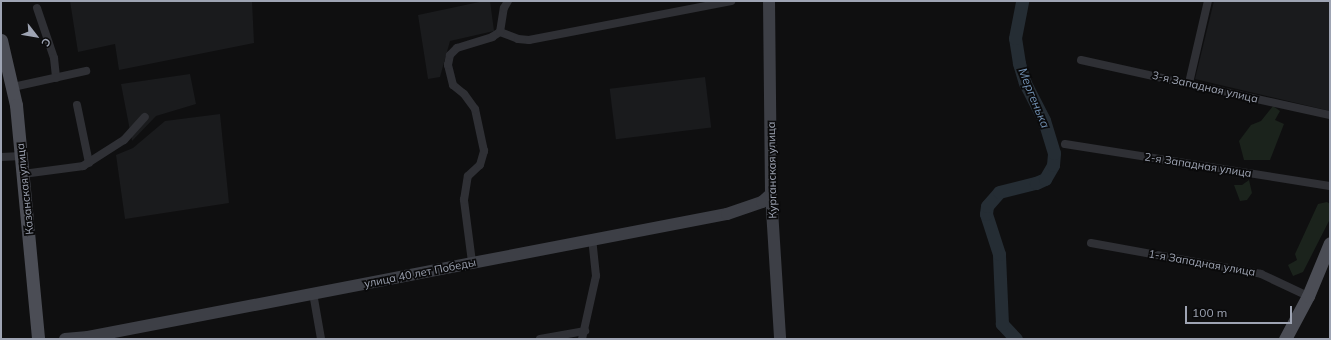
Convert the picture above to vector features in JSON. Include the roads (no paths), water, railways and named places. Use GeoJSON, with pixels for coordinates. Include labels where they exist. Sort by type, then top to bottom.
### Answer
{"type":"FeatureCollection","features":[{"type":"Feature","properties":{"kind":"main road","name":"Казанская улица"},"geometry":{"type":"LineString","coordinates":[[1,40],[13,87],[22,156],[38,339]]}},
{"type":"Feature","properties":{"kind":"main road"},"geometry":{"type":"LineString","coordinates":[[1285,339],[1308,296],[1330,244]]}},
{"type":"Feature","properties":{"kind":"street"},"geometry":{"type":"LineString","coordinates":[[472,262],[464,200],[468,176],[480,165],[484,151],[474,109],[464,94],[450,79],[448,65],[450,55],[457,48],[492,37],[500,32],[504,8],[508,1]]}},
{"type":"Feature","properties":{"kind":"street"},"geometry":{"type":"LineString","coordinates":[[500,32],[518,39],[529,40],[731,1]]}},
{"type":"Feature","properties":{"kind":"street","name":"Курганская улица"},"geometry":{"type":"LineString","coordinates":[[770,1],[771,194],[780,339]]}},
{"type":"Feature","properties":{"kind":"street"},"geometry":{"type":"LineString","coordinates":[[1189,83],[1208,1]]}},
{"type":"Feature","properties":{"kind":"street"},"geometry":{"type":"LineString","coordinates":[[37,8],[54,58],[56,78]]}},
{"type":"Feature","properties":{"kind":"street","name":"3-я Западная улица"},"geometry":{"type":"LineString","coordinates":[[1081,60],[1330,115]]}},
{"type":"Feature","properties":{"kind":"street"},"geometry":{"type":"LineString","coordinates":[[13,87],[86,71]]}},
{"type":"Feature","properties":{"kind":"street"},"geometry":{"type":"LineString","coordinates":[[77,106],[89,163]]}},
{"type":"Feature","properties":{"kind":"street"},"geometry":{"type":"LineString","coordinates":[[23,174],[83,166],[124,140],[145,116]]}},
{"type":"Feature","properties":{"kind":"street","name":"2-я Западная улица"},"geometry":{"type":"LineString","coordinates":[[1065,144],[1330,186]]}},
{"type":"Feature","properties":{"kind":"street"},"geometry":{"type":"LineString","coordinates":[[1,157],[22,156]]}},
{"type":"Feature","properties":{"kind":"street","name":"улица 40 лет Победы"},"geometry":{"type":"LineString","coordinates":[[65,339],[88,337],[727,214],[762,202],[771,194]]}},
{"type":"Feature","properties":{"kind":"street"},"geometry":{"type":"LineString","coordinates":[[540,339],[583,335],[596,276],[592,240]]}},
{"type":"Feature","properties":{"kind":"street","name":"1-я Западная улица"},"geometry":{"type":"LineString","coordinates":[[1091,243],[1261,274],[1308,296]]}},
{"type":"Feature","properties":{"kind":"street"},"geometry":{"type":"LineString","coordinates":[[314,293],[321,339]]}},
{"type":"Feature","properties":{"kind":"waterway","name":"Мергенька"},"geometry":{"type":"LineString","coordinates":[[1016,339],[1002,324],[999,254],[986,214],[987,206],[999,192],[1036,183],[1045,179],[1053,165],[1054,153],[1044,120],[1025,83],[1019,63],[1015,38],[1022,1]]}}]}
